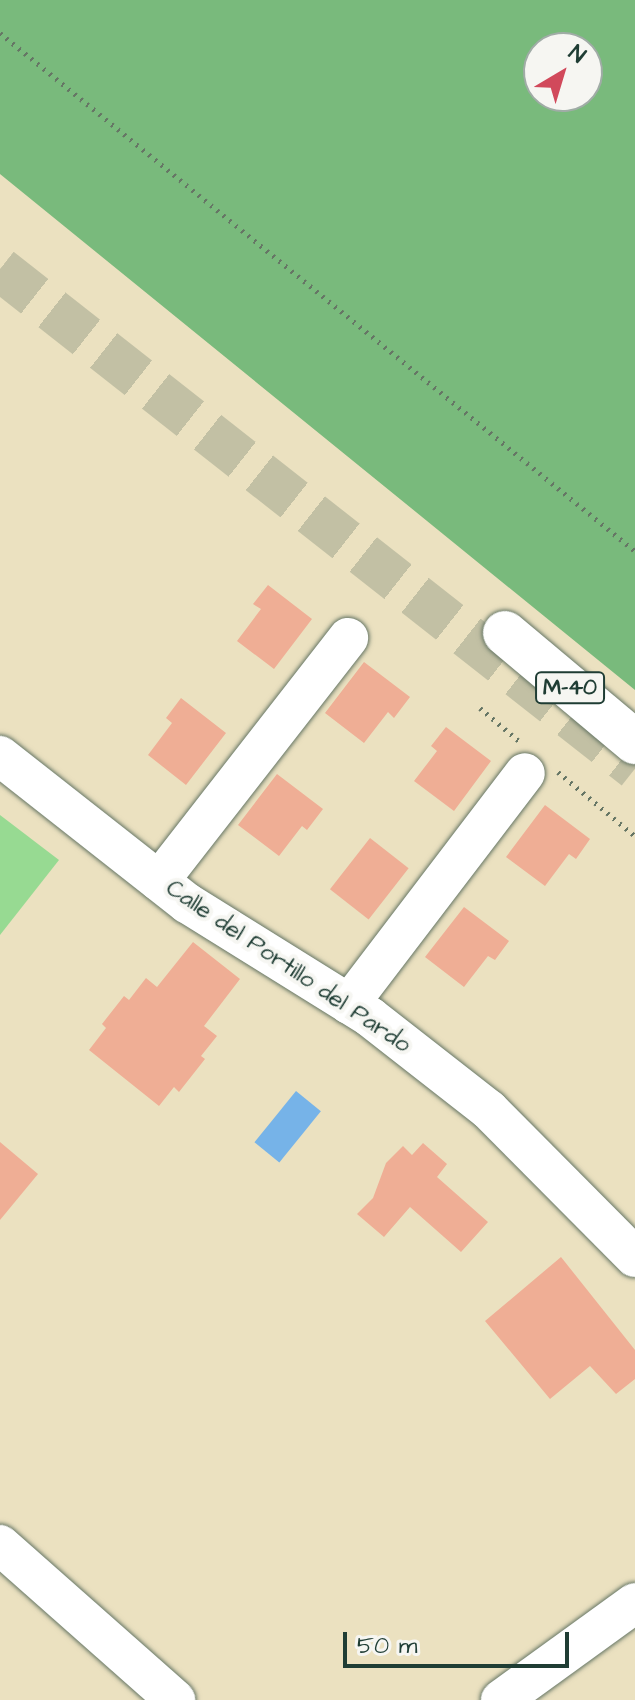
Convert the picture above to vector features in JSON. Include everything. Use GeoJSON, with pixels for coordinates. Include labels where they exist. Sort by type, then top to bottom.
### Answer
{"type":"FeatureCollection","features":[{"type":"Feature","properties":{"kind":"highway","name":"M-40"},"geometry":{"type":"LineString","coordinates":[[505,633],[635,742]]}},
{"type":"Feature","properties":{"kind":"street"},"geometry":{"type":"LineString","coordinates":[[159,881],[348,638]]}},
{"type":"Feature","properties":{"kind":"street","name":"Calle del Portillo del Pardo"},"geometry":{"type":"LineString","coordinates":[[0,756],[187,903],[349,1004],[489,1110],[635,1257]]}},
{"type":"Feature","properties":{"kind":"street"},"geometry":{"type":"LineString","coordinates":[[349,1004],[525,773]]}},
{"type":"Feature","properties":{"kind":"street"},"geometry":{"type":"LineString","coordinates":[[0,1545],[175,1700]]}},
{"type":"Feature","properties":{"kind":"street"},"geometry":{"type":"LineString","coordinates":[[501,1700],[635,1603]]}},
{"type":"Feature","properties":{"kind":"path"},"geometry":{"type":"LineString","coordinates":[[0,33],[635,551]]}},
{"type":"Feature","properties":{"kind":"green space"},"geometry":{"type":"Polygon","coordinates":[[[0,0],[635,0],[635,690],[0,174],[0,0]]]}},
{"type":"Feature","properties":{"kind":"green space"},"geometry":{"type":"Polygon","coordinates":[[[0,815],[59,860],[0,935],[0,815]]]}},
{"type":"Feature","properties":{"kind":"water"},"geometry":{"type":"Polygon","coordinates":[[[296,1091],[321,1111],[279,1162],[254,1142],[296,1091]]]}},
{"type":"Feature","properties":{"kind":"building"},"geometry":{"type":"Polygon","coordinates":[[[268,585],[312,619],[274,669],[237,641],[261,609],[253,604],[268,585]]]}},
{"type":"Feature","properties":{"kind":"building"},"geometry":{"type":"Polygon","coordinates":[[[364,662],[410,697],[394,718],[388,712],[364,743],[325,713],[364,662]]]}},
{"type":"Feature","properties":{"kind":"building"},"geometry":{"type":"Polygon","coordinates":[[[181,698],[226,733],[186,785],[148,755],[172,723],[166,718],[181,698]]]}},
{"type":"Feature","properties":{"kind":"building"},"geometry":{"type":"Polygon","coordinates":[[[446,727],[491,761],[454,811],[414,781],[437,751],[431,746],[446,727]]]}},
{"type":"Feature","properties":{"kind":"building"},"geometry":{"type":"Polygon","coordinates":[[[277,774],[323,809],[307,830],[302,826],[279,856],[238,825],[277,774]]]}},
{"type":"Feature","properties":{"kind":"building"},"geometry":{"type":"Polygon","coordinates":[[[545,805],[590,839],[576,859],[569,854],[545,886],[506,857],[545,805]]]}},
{"type":"Feature","properties":{"kind":"building"},"geometry":{"type":"Polygon","coordinates":[[[370,838],[409,868],[369,919],[330,889],[370,838]]]}},
{"type":"Feature","properties":{"kind":"building"},"geometry":{"type":"Polygon","coordinates":[[[464,907],[509,941],[495,960],[488,956],[464,987],[425,957],[464,907]]]}},
{"type":"Feature","properties":{"kind":"building"},"geometry":{"type":"Polygon","coordinates":[[[193,942],[240,979],[204,1026],[217,1036],[201,1056],[205,1059],[179,1092],[174,1087],[159,1106],[89,1050],[106,1028],[102,1024],[124,996],[129,1000],[146,978],[157,987],[193,942]]]}},
{"type":"Feature","properties":{"kind":"building"},"geometry":{"type":"Polygon","coordinates":[[[0,1142],[38,1174],[0,1220],[0,1142]]]}},
{"type":"Feature","properties":{"kind":"building"},"geometry":{"type":"Polygon","coordinates":[[[423,1143],[447,1164],[437,1177],[488,1222],[461,1252],[410,1207],[384,1237],[357,1214],[373,1198],[386,1163],[403,1146],[412,1155],[423,1143]]]}},
{"type":"Feature","properties":{"kind":"building"},"geometry":{"type":"Polygon","coordinates":[[[561,1257],[635,1350],[635,1379],[616,1394],[590,1366],[550,1399],[485,1321],[561,1257]]]}},
{"type":"Feature","properties":{"kind":"tunnel"},"geometry":{"type":"LineString","coordinates":[[0,269],[635,768]]}}]}
